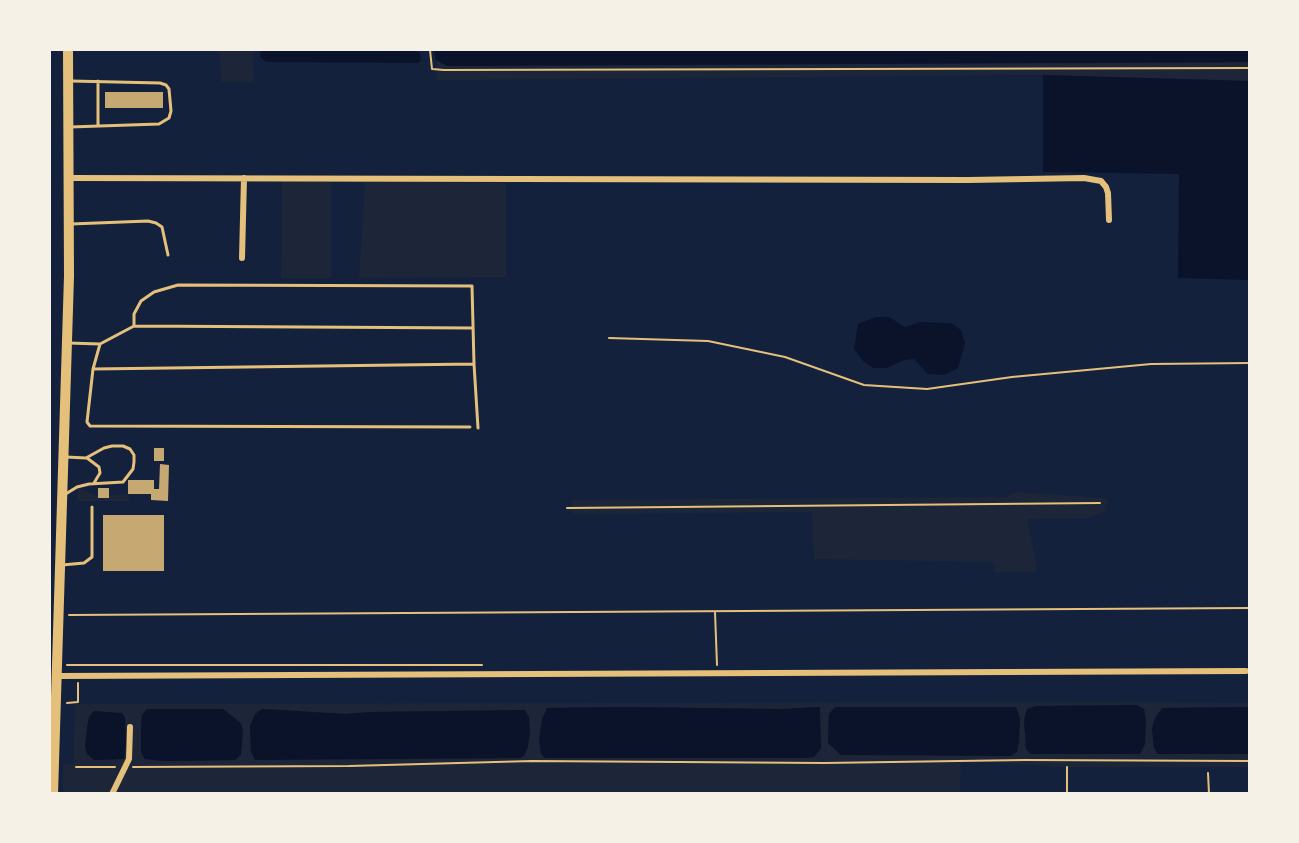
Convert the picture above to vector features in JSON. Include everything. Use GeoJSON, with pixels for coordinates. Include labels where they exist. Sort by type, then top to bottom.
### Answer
{"type":"FeatureCollection","features":[{"type":"Feature","properties":{"kind":"main road"},"geometry":{"type":"LineString","coordinates":[[53,794],[60,615],[69,224],[68,50]]}},
{"type":"Feature","properties":{"kind":"street"},"geometry":{"type":"LineString","coordinates":[[69,177],[968,180],[1084,178],[1101,181],[1106,187],[1109,220]]}},
{"type":"Feature","properties":{"kind":"street"},"geometry":{"type":"LineString","coordinates":[[242,258],[244,177]]}},
{"type":"Feature","properties":{"kind":"street"},"geometry":{"type":"LineString","coordinates":[[58,676],[1245,671]]}},
{"type":"Feature","properties":{"kind":"street"},"geometry":{"type":"LineString","coordinates":[[112,794],[129,759],[129,727]]}},
{"type":"Feature","properties":{"kind":"lane"},"geometry":{"type":"LineString","coordinates":[[69,81],[160,83],[169,89],[171,111],[169,118],[159,124],[69,127]]}},
{"type":"Feature","properties":{"kind":"lane"},"geometry":{"type":"LineString","coordinates":[[98,81],[98,126]]}},
{"type":"Feature","properties":{"kind":"lane"},"geometry":{"type":"LineString","coordinates":[[69,224],[148,221],[156,223],[162,227],[168,255]]}},
{"type":"Feature","properties":{"kind":"lane"},"geometry":{"type":"LineString","coordinates":[[134,326],[134,314],[141,300],[154,292],[178,285],[472,286],[478,428]]}},
{"type":"Feature","properties":{"kind":"lane"},"geometry":{"type":"LineString","coordinates":[[66,342],[100,344],[134,326],[473,328]]}},
{"type":"Feature","properties":{"kind":"lane"},"geometry":{"type":"LineString","coordinates":[[100,344],[93,369],[87,422],[90,426],[470,428]]}},
{"type":"Feature","properties":{"kind":"lane"},"geometry":{"type":"LineString","coordinates":[[93,369],[474,364]]}},
{"type":"Feature","properties":{"kind":"lane"},"geometry":{"type":"LineString","coordinates":[[63,496],[77,486],[123,482],[133,469],[134,455],[129,448],[112,446],[86,458]]}},
{"type":"Feature","properties":{"kind":"lane"},"geometry":{"type":"LineString","coordinates":[[64,457],[86,458],[95,462],[99,467],[98,477],[93,484]]}},
{"type":"Feature","properties":{"kind":"lane"},"geometry":{"type":"LineString","coordinates":[[61,565],[84,562],[92,557],[92,507]]}},
{"type":"Feature","properties":{"kind":"path"},"geometry":{"type":"LineString","coordinates":[[430,50],[432,69],[444,70],[1250,68]]}},
{"type":"Feature","properties":{"kind":"path"},"geometry":{"type":"LineString","coordinates":[[609,338],[708,341],[785,357],[864,385],[927,389],[1012,377],[1151,364],[1250,363]]}},
{"type":"Feature","properties":{"kind":"path"},"geometry":{"type":"LineString","coordinates":[[567,508],[1100,503]]}},
{"type":"Feature","properties":{"kind":"path"},"geometry":{"type":"LineString","coordinates":[[60,615],[1250,608]]}},
{"type":"Feature","properties":{"kind":"path"},"geometry":{"type":"LineString","coordinates":[[716,612],[717,665]]}},
{"type":"Feature","properties":{"kind":"path"},"geometry":{"type":"LineString","coordinates":[[78,676],[78,702]]}},
{"type":"Feature","properties":{"kind":"path"},"geometry":{"type":"LineString","coordinates":[[76,767],[349,766],[532,761],[824,764],[1025,760],[1250,761]]}},
{"type":"Feature","properties":{"kind":"path"},"geometry":{"type":"LineString","coordinates":[[1067,766],[1067,794]]}},
{"type":"Feature","properties":{"kind":"path"},"geometry":{"type":"LineString","coordinates":[[1208,773],[1209,794]]}},
{"type":"Feature","properties":{"kind":"shaded area"},"geometry":{"type":"Polygon","coordinates":[[[219,50],[253,50],[254,82],[222,82],[219,50]]]}},
{"type":"Feature","properties":{"kind":"shaded area"},"geometry":{"type":"Polygon","coordinates":[[[261,50],[412,50],[420,53],[421,60],[418,63],[266,62],[260,57],[261,50]]]}},
{"type":"Feature","properties":{"kind":"shaded area"},"geometry":{"type":"Polygon","coordinates":[[[434,50],[1249,50],[1250,62],[447,66],[436,60],[434,50]]]}},
{"type":"Feature","properties":{"kind":"shaded area"},"geometry":{"type":"Polygon","coordinates":[[[437,60],[447,66],[1250,62],[1249,81],[1043,75],[437,80],[437,60]]]}},
{"type":"Feature","properties":{"kind":"shaded area"},"geometry":{"type":"Polygon","coordinates":[[[1043,75],[1249,81],[1249,280],[1178,278],[1179,174],[1043,172],[1043,75]]]}},
{"type":"Feature","properties":{"kind":"shaded area"},"geometry":{"type":"Polygon","coordinates":[[[282,181],[331,182],[331,278],[281,278],[282,181]]]}},
{"type":"Feature","properties":{"kind":"shaded area"},"geometry":{"type":"Polygon","coordinates":[[[365,182],[506,183],[506,277],[359,278],[365,182]]]}},
{"type":"Feature","properties":{"kind":"shaded area"},"geometry":{"type":"Polygon","coordinates":[[[876,317],[889,317],[905,327],[920,322],[951,323],[961,330],[965,343],[958,368],[944,375],[928,374],[914,359],[904,360],[887,368],[873,368],[863,361],[854,349],[858,324],[876,317]]]}},
{"type":"Feature","properties":{"kind":"shaded area"},"geometry":{"type":"Polygon","coordinates":[[[78,488],[98,496],[129,494],[129,501],[78,501],[78,488]]]}},
{"type":"Feature","properties":{"kind":"shaded area"},"geometry":{"type":"Polygon","coordinates":[[[1015,492],[1107,498],[1106,511],[1088,518],[1027,519],[1036,572],[995,572],[994,562],[814,559],[812,512],[573,514],[571,500],[1007,497],[1015,492]]]}},
{"type":"Feature","properties":{"kind":"shaded area"},"geometry":{"type":"Polygon","coordinates":[[[1249,703],[1249,707],[1163,708],[1152,728],[1154,748],[1158,754],[1249,754],[1249,767],[1062,767],[961,760],[960,793],[63,794],[63,764],[73,764],[75,704],[1249,703]],[[1137,705],[1024,720],[1026,748],[1146,721],[1144,709],[1137,705]],[[819,707],[781,709],[547,708],[545,758],[814,757],[821,748],[819,707]],[[836,707],[829,714],[828,743],[841,755],[1016,707],[836,707]],[[147,709],[142,715],[141,727],[145,759],[235,760],[147,709]],[[262,709],[250,726],[251,752],[255,760],[397,758],[525,710],[346,714],[262,709]],[[89,717],[85,746],[94,760],[118,760],[89,717]]]}},
{"type":"Feature","properties":{"kind":"shaded area"},"geometry":{"type":"Polygon","coordinates":[[[1137,705],[1144,709],[1146,721],[1145,744],[1140,754],[1031,754],[1026,749],[1024,720],[1027,709],[1036,706],[1137,705]]]}},
{"type":"Feature","properties":{"kind":"shaded area"},"geometry":{"type":"Polygon","coordinates":[[[820,707],[821,748],[814,757],[804,758],[545,758],[541,754],[539,740],[542,719],[547,708],[781,709],[820,707]]]}},
{"type":"Feature","properties":{"kind":"shaded area"},"geometry":{"type":"Polygon","coordinates":[[[835,707],[1016,707],[1020,718],[1017,752],[1011,756],[841,755],[828,743],[829,714],[835,707]]]}},
{"type":"Feature","properties":{"kind":"shaded area"},"geometry":{"type":"Polygon","coordinates":[[[1249,707],[1249,754],[1158,754],[1154,748],[1152,728],[1162,708],[1249,707]]]}},
{"type":"Feature","properties":{"kind":"shaded area"},"geometry":{"type":"Polygon","coordinates":[[[147,709],[223,709],[241,723],[243,731],[241,755],[235,760],[145,759],[141,753],[141,727],[142,715],[147,709]]]}},
{"type":"Feature","properties":{"kind":"shaded area"},"geometry":{"type":"Polygon","coordinates":[[[262,709],[346,714],[525,710],[529,717],[530,732],[528,747],[524,756],[520,758],[255,760],[251,752],[250,726],[255,714],[262,709]]]}},
{"type":"Feature","properties":{"kind":"shaded area"},"geometry":{"type":"Polygon","coordinates":[[[94,711],[122,713],[125,717],[124,759],[94,760],[87,754],[85,746],[87,728],[89,717],[94,711]]]}},
{"type":"Feature","properties":{"kind":"building"},"geometry":{"type":"Polygon","coordinates":[[[105,92],[163,92],[163,108],[105,108],[105,92]]]}},
{"type":"Feature","properties":{"kind":"building"},"geometry":{"type":"Polygon","coordinates":[[[154,448],[164,448],[164,461],[154,461],[154,448]]]}},
{"type":"Feature","properties":{"kind":"building"},"geometry":{"type":"Polygon","coordinates":[[[160,464],[169,465],[168,501],[151,500],[151,494],[128,494],[128,480],[154,480],[154,489],[159,489],[160,464]]]}},
{"type":"Feature","properties":{"kind":"building"},"geometry":{"type":"Polygon","coordinates":[[[98,488],[109,488],[109,498],[98,498],[98,488]]]}},
{"type":"Feature","properties":{"kind":"building"},"geometry":{"type":"Polygon","coordinates":[[[103,515],[164,515],[164,571],[103,571],[103,515]]]}}]}
